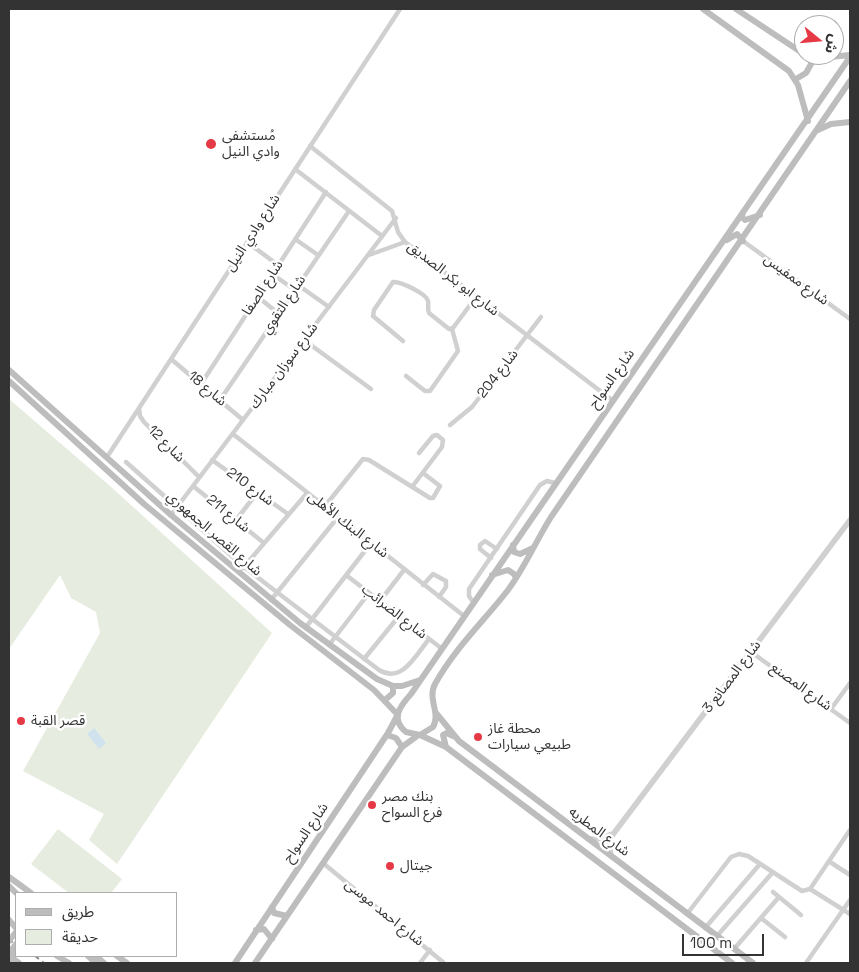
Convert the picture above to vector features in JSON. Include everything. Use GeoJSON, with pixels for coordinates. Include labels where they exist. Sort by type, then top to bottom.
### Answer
{"type":"FeatureCollection","features":[{"type":"Feature","properties":{"kind":"main road"},"geometry":{"type":"LineString","coordinates":[[703,9],[784,65],[796,79],[808,121]]}},
{"type":"Feature","properties":{"kind":"main road"},"geometry":{"type":"LineString","coordinates":[[736,9],[794,48]]}},
{"type":"Feature","properties":{"kind":"main road","name":"شارع السواح"},"geometry":{"type":"LineString","coordinates":[[235,963],[387,735],[399,708],[808,121],[850,56]]}},
{"type":"Feature","properties":{"kind":"main road"},"geometry":{"type":"LineString","coordinates":[[796,79],[806,72],[810,65]]}},
{"type":"Feature","properties":{"kind":"main road","name":"شارع السواح"},"geometry":{"type":"LineString","coordinates":[[436,713],[432,698],[434,686],[438,678],[474,628],[494,607],[516,578],[551,517],[743,241],[850,82]]}},
{"type":"Feature","properties":{"kind":"main road"},"geometry":{"type":"LineString","coordinates":[[815,132],[831,124],[850,122]]}},
{"type":"Feature","properties":{"kind":"main road"},"geometry":{"type":"LineString","coordinates":[[744,212],[742,217],[745,220],[760,215]]}},
{"type":"Feature","properties":{"kind":"main road"},"geometry":{"type":"LineString","coordinates":[[722,244],[735,234],[741,236],[743,241]]}},
{"type":"Feature","properties":{"kind":"main road","name":"شارع القصر الجمهوري"},"geometry":{"type":"LineString","coordinates":[[9,370],[171,515],[271,600],[377,679],[393,686]]}},
{"type":"Feature","properties":{"kind":"main road","name":"شارع القصر الجمهوري"},"geometry":{"type":"LineString","coordinates":[[9,381],[144,504],[385,700],[397,715]]}},
{"type":"Feature","properties":{"kind":"main road"},"geometry":{"type":"LineString","coordinates":[[512,545],[514,552],[520,554],[534,548]]}},
{"type":"Feature","properties":{"kind":"main road"},"geometry":{"type":"LineString","coordinates":[[492,575],[508,570],[516,578]]}},
{"type":"Feature","properties":{"kind":"main road"},"geometry":{"type":"LineString","coordinates":[[385,700],[393,693],[393,686],[402,686],[420,680]]}},
{"type":"Feature","properties":{"kind":"main road"},"geometry":{"type":"LineString","coordinates":[[255,963],[402,747],[418,735],[432,728],[436,713]]}},
{"type":"Feature","properties":{"kind":"main road","name":"شارع المطريه"},"geometry":{"type":"LineString","coordinates":[[436,713],[456,738],[749,962]]}},
{"type":"Feature","properties":{"kind":"main road"},"geometry":{"type":"LineString","coordinates":[[397,715],[403,730],[418,735]]}},
{"type":"Feature","properties":{"kind":"main road"},"geometry":{"type":"LineString","coordinates":[[446,747],[444,734],[449,734],[456,738]]}},
{"type":"Feature","properties":{"kind":"main road"},"geometry":{"type":"LineString","coordinates":[[387,735],[396,738],[402,747]]}},
{"type":"Feature","properties":{"kind":"main road","name":"شارع المطريه"},"geometry":{"type":"LineString","coordinates":[[418,735],[446,747],[732,963]]}},
{"type":"Feature","properties":{"kind":"main road"},"geometry":{"type":"LineString","coordinates":[[9,893],[14,887],[12,879]]}},
{"type":"Feature","properties":{"kind":"main road"},"geometry":{"type":"LineString","coordinates":[[12,879],[30,892]]}},
{"type":"Feature","properties":{"kind":"main road"},"geometry":{"type":"LineString","coordinates":[[272,907],[274,914],[287,916]]}},
{"type":"Feature","properties":{"kind":"main road"},"geometry":{"type":"LineString","coordinates":[[256,930],[264,930],[272,939]]}},
{"type":"Feature","properties":{"kind":"main road"},"geometry":{"type":"LineString","coordinates":[[9,954],[19,963]]}},
{"type":"Feature","properties":{"kind":"main road"},"geometry":{"type":"LineString","coordinates":[[59,957],[70,963]]}},
{"type":"Feature","properties":{"kind":"street","name":"شارع وادي النيل"},"geometry":{"type":"LineString","coordinates":[[107,457],[400,9]]}},
{"type":"Feature","properties":{"kind":"street","name":"شارع ابو بكر الصديق"},"geometry":{"type":"LineString","coordinates":[[310,146],[392,211],[396,218],[398,232],[405,242],[612,400]]}},
{"type":"Feature","properties":{"kind":"street"},"geometry":{"type":"LineString","coordinates":[[295,169],[382,236]]}},
{"type":"Feature","properties":{"kind":"street","name":"شارع الصفا"},"geometry":{"type":"LineString","coordinates":[[201,384],[326,192]]}},
{"type":"Feature","properties":{"kind":"street","name":"شارع التقوي"},"geometry":{"type":"LineString","coordinates":[[220,400],[349,210]]}},
{"type":"Feature","properties":{"kind":"street","name":"شارع سوزان مبارك"},"geometry":{"type":"LineString","coordinates":[[171,515],[396,218]]}},
{"type":"Feature","properties":{"kind":"street"},"geometry":{"type":"LineString","coordinates":[[295,239],[318,255]]}},
{"type":"Feature","properties":{"kind":"street","name":"شارع ممفيس"},"geometry":{"type":"LineString","coordinates":[[743,241],[850,319]]}},
{"type":"Feature","properties":{"kind":"street"},"geometry":{"type":"LineString","coordinates":[[247,242],[278,265]]}},
{"type":"Feature","properties":{"kind":"street"},"geometry":{"type":"LineString","coordinates":[[368,255],[405,242]]}},
{"type":"Feature","properties":{"kind":"street"},"geometry":{"type":"LineString","coordinates":[[272,274],[294,290]]}},
{"type":"Feature","properties":{"kind":"street"},"geometry":{"type":"LineString","coordinates":[[402,341],[373,316],[374,310],[391,284],[398,281],[426,297],[429,302],[429,313],[448,329],[452,329]]}},
{"type":"Feature","properties":{"kind":"street"},"geometry":{"type":"LineString","coordinates":[[298,285],[329,307]]}},
{"type":"Feature","properties":{"kind":"street"},"geometry":{"type":"LineString","coordinates":[[258,297],[279,314]]}},
{"type":"Feature","properties":{"kind":"street"},"geometry":{"type":"LineString","coordinates":[[406,376],[425,391],[430,392],[458,351],[458,344],[452,335],[452,329],[476,297]]}},
{"type":"Feature","properties":{"kind":"street","name":"شارع 204"},"geometry":{"type":"LineString","coordinates":[[450,425],[472,407],[541,317]]}},
{"type":"Feature","properties":{"kind":"street"},"geometry":{"type":"LineString","coordinates":[[304,340],[371,389]]}},
{"type":"Feature","properties":{"kind":"street","name":"شارع 18"},"geometry":{"type":"LineString","coordinates":[[171,359],[243,420]]}},
{"type":"Feature","properties":{"kind":"street","name":"شارع 12"},"geometry":{"type":"LineString","coordinates":[[139,408],[140,416],[144,422],[199,477]]}},
{"type":"Feature","properties":{"kind":"street","name":"شارع البنك الأهلى"},"geometry":{"type":"LineString","coordinates":[[233,434],[464,616]]}},
{"type":"Feature","properties":{"kind":"street"},"geometry":{"type":"LineString","coordinates":[[412,487],[442,447],[443,440],[437,435],[433,436],[419,453]]}},
{"type":"Feature","properties":{"kind":"street","name":"شارع 210"},"geometry":{"type":"LineString","coordinates":[[212,460],[288,514]]}},
{"type":"Feature","properties":{"kind":"street"},"geometry":{"type":"LineString","coordinates":[[325,506],[361,460],[369,460],[430,498],[435,497],[440,486],[423,473]]}},
{"type":"Feature","properties":{"kind":"street"},"geometry":{"type":"LineString","coordinates":[[126,462],[244,566],[386,675],[403,671],[429,639]]}},
{"type":"Feature","properties":{"kind":"street"},"geometry":{"type":"LineString","coordinates":[[473,602],[469,596],[470,589],[540,485],[547,482],[555,483]]}},
{"type":"Feature","properties":{"kind":"street","name":"شارع 211"},"geometry":{"type":"LineString","coordinates":[[193,486],[264,543]]}},
{"type":"Feature","properties":{"kind":"street"},"geometry":{"type":"LineString","coordinates":[[236,520],[257,493]]}},
{"type":"Feature","properties":{"kind":"street"},"geometry":{"type":"LineString","coordinates":[[239,572],[307,493]]}},
{"type":"Feature","properties":{"kind":"street"},"geometry":{"type":"LineString","coordinates":[[271,600],[338,517]]}},
{"type":"Feature","properties":{"kind":"street","name":"شارع المصانع 3"},"geometry":{"type":"LineString","coordinates":[[611,856],[609,841],[614,832],[850,520]]}},
{"type":"Feature","properties":{"kind":"street"},"geometry":{"type":"LineString","coordinates":[[491,558],[480,550],[480,545],[485,541],[496,549]]}},
{"type":"Feature","properties":{"kind":"street"},"geometry":{"type":"LineString","coordinates":[[306,627],[371,543]]}},
{"type":"Feature","properties":{"kind":"street"},"geometry":{"type":"LineString","coordinates":[[380,601],[404,570]]}},
{"type":"Feature","properties":{"kind":"street"},"geometry":{"type":"LineString","coordinates":[[423,585],[432,574],[437,574],[447,585],[439,597]]}},
{"type":"Feature","properties":{"kind":"street","name":"شارع الضرائب"},"geometry":{"type":"LineString","coordinates":[[346,575],[441,648]]}},
{"type":"Feature","properties":{"kind":"street"},"geometry":{"type":"LineString","coordinates":[[329,644],[369,593]]}},
{"type":"Feature","properties":{"kind":"street"},"geometry":{"type":"LineString","coordinates":[[364,659],[399,616]]}},
{"type":"Feature","properties":{"kind":"street","name":"شارع المصنع"},"geometry":{"type":"LineString","coordinates":[[751,652],[850,723]]}},
{"type":"Feature","properties":{"kind":"street"},"geometry":{"type":"LineString","coordinates":[[831,709],[850,683]]}},
{"type":"Feature","properties":{"kind":"street"},"geometry":{"type":"LineString","coordinates":[[687,914],[731,858],[744,854],[802,891],[810,889],[848,839],[850,830]]}},
{"type":"Feature","properties":{"kind":"street"},"geometry":{"type":"LineString","coordinates":[[588,839],[604,837],[614,832]]}},
{"type":"Feature","properties":{"kind":"street"},"geometry":{"type":"LineString","coordinates":[[830,862],[850,875]]}},
{"type":"Feature","properties":{"kind":"street","name":"شارع احمد موسى"},"geometry":{"type":"LineString","coordinates":[[323,863],[444,963]]}},
{"type":"Feature","properties":{"kind":"street"},"geometry":{"type":"LineString","coordinates":[[705,928],[760,864]]}},
{"type":"Feature","properties":{"kind":"street"},"geometry":{"type":"LineString","coordinates":[[717,936],[773,872]]}},
{"type":"Feature","properties":{"kind":"street"},"geometry":{"type":"LineString","coordinates":[[810,889],[850,914]]}},
{"type":"Feature","properties":{"kind":"street"},"geometry":{"type":"LineString","coordinates":[[773,892],[801,915]]}},
{"type":"Feature","properties":{"kind":"street"},"geometry":{"type":"LineString","coordinates":[[734,949],[778,897]]}},
{"type":"Feature","properties":{"kind":"street"},"geometry":{"type":"LineString","coordinates":[[806,963],[850,900]]}},
{"type":"Feature","properties":{"kind":"street"},"geometry":{"type":"LineString","coordinates":[[761,918],[785,937]]}},
{"type":"Feature","properties":{"kind":"street"},"geometry":{"type":"LineString","coordinates":[[420,963],[430,950]]}},
{"type":"Feature","properties":{"kind":"green space"},"geometry":{"type":"Polygon","coordinates":[[[9,399],[110,486],[272,633],[117,864],[89,840],[104,814],[23,771],[100,633],[96,612],[71,598],[60,575],[9,649],[9,399]]]}},
{"type":"Feature","properties":{"kind":"green space"},"geometry":{"type":"Polygon","coordinates":[[[58,829],[122,879],[112,892],[68,892],[31,864],[58,829]]]}},
{"type":"Feature","properties":{"kind":"water"},"geometry":{"type":"Polygon","coordinates":[[[94,728],[106,743],[99,749],[87,734],[94,728]]]}},
{"type":"Feature","properties":{"kind":"railway"},"geometry":{"type":"LineString","coordinates":[[9,939],[15,945]]}},
{"type":"Feature","properties":{"kind":"railway"},"geometry":{"type":"LineString","coordinates":[[36,957],[44,963]]}},
{"type":"Feature","properties":{"kind":"place","name":"مُستشفى وادي النيل"},"geometry":{"type":"Point","coordinates":[211,144]}},
{"type":"Feature","properties":{"kind":"place","name":"قصر القبة"},"geometry":{"type":"Point","coordinates":[21,721]}},
{"type":"Feature","properties":{"kind":"place","name":"محطة غاز طبيعي سيارات"},"geometry":{"type":"Point","coordinates":[478,737]}},
{"type":"Feature","properties":{"kind":"place","name":"بنك مصر فرع السواح"},"geometry":{"type":"Point","coordinates":[372,805]}},
{"type":"Feature","properties":{"kind":"place","name":"جيتال"},"geometry":{"type":"Point","coordinates":[390,866]}}]}
